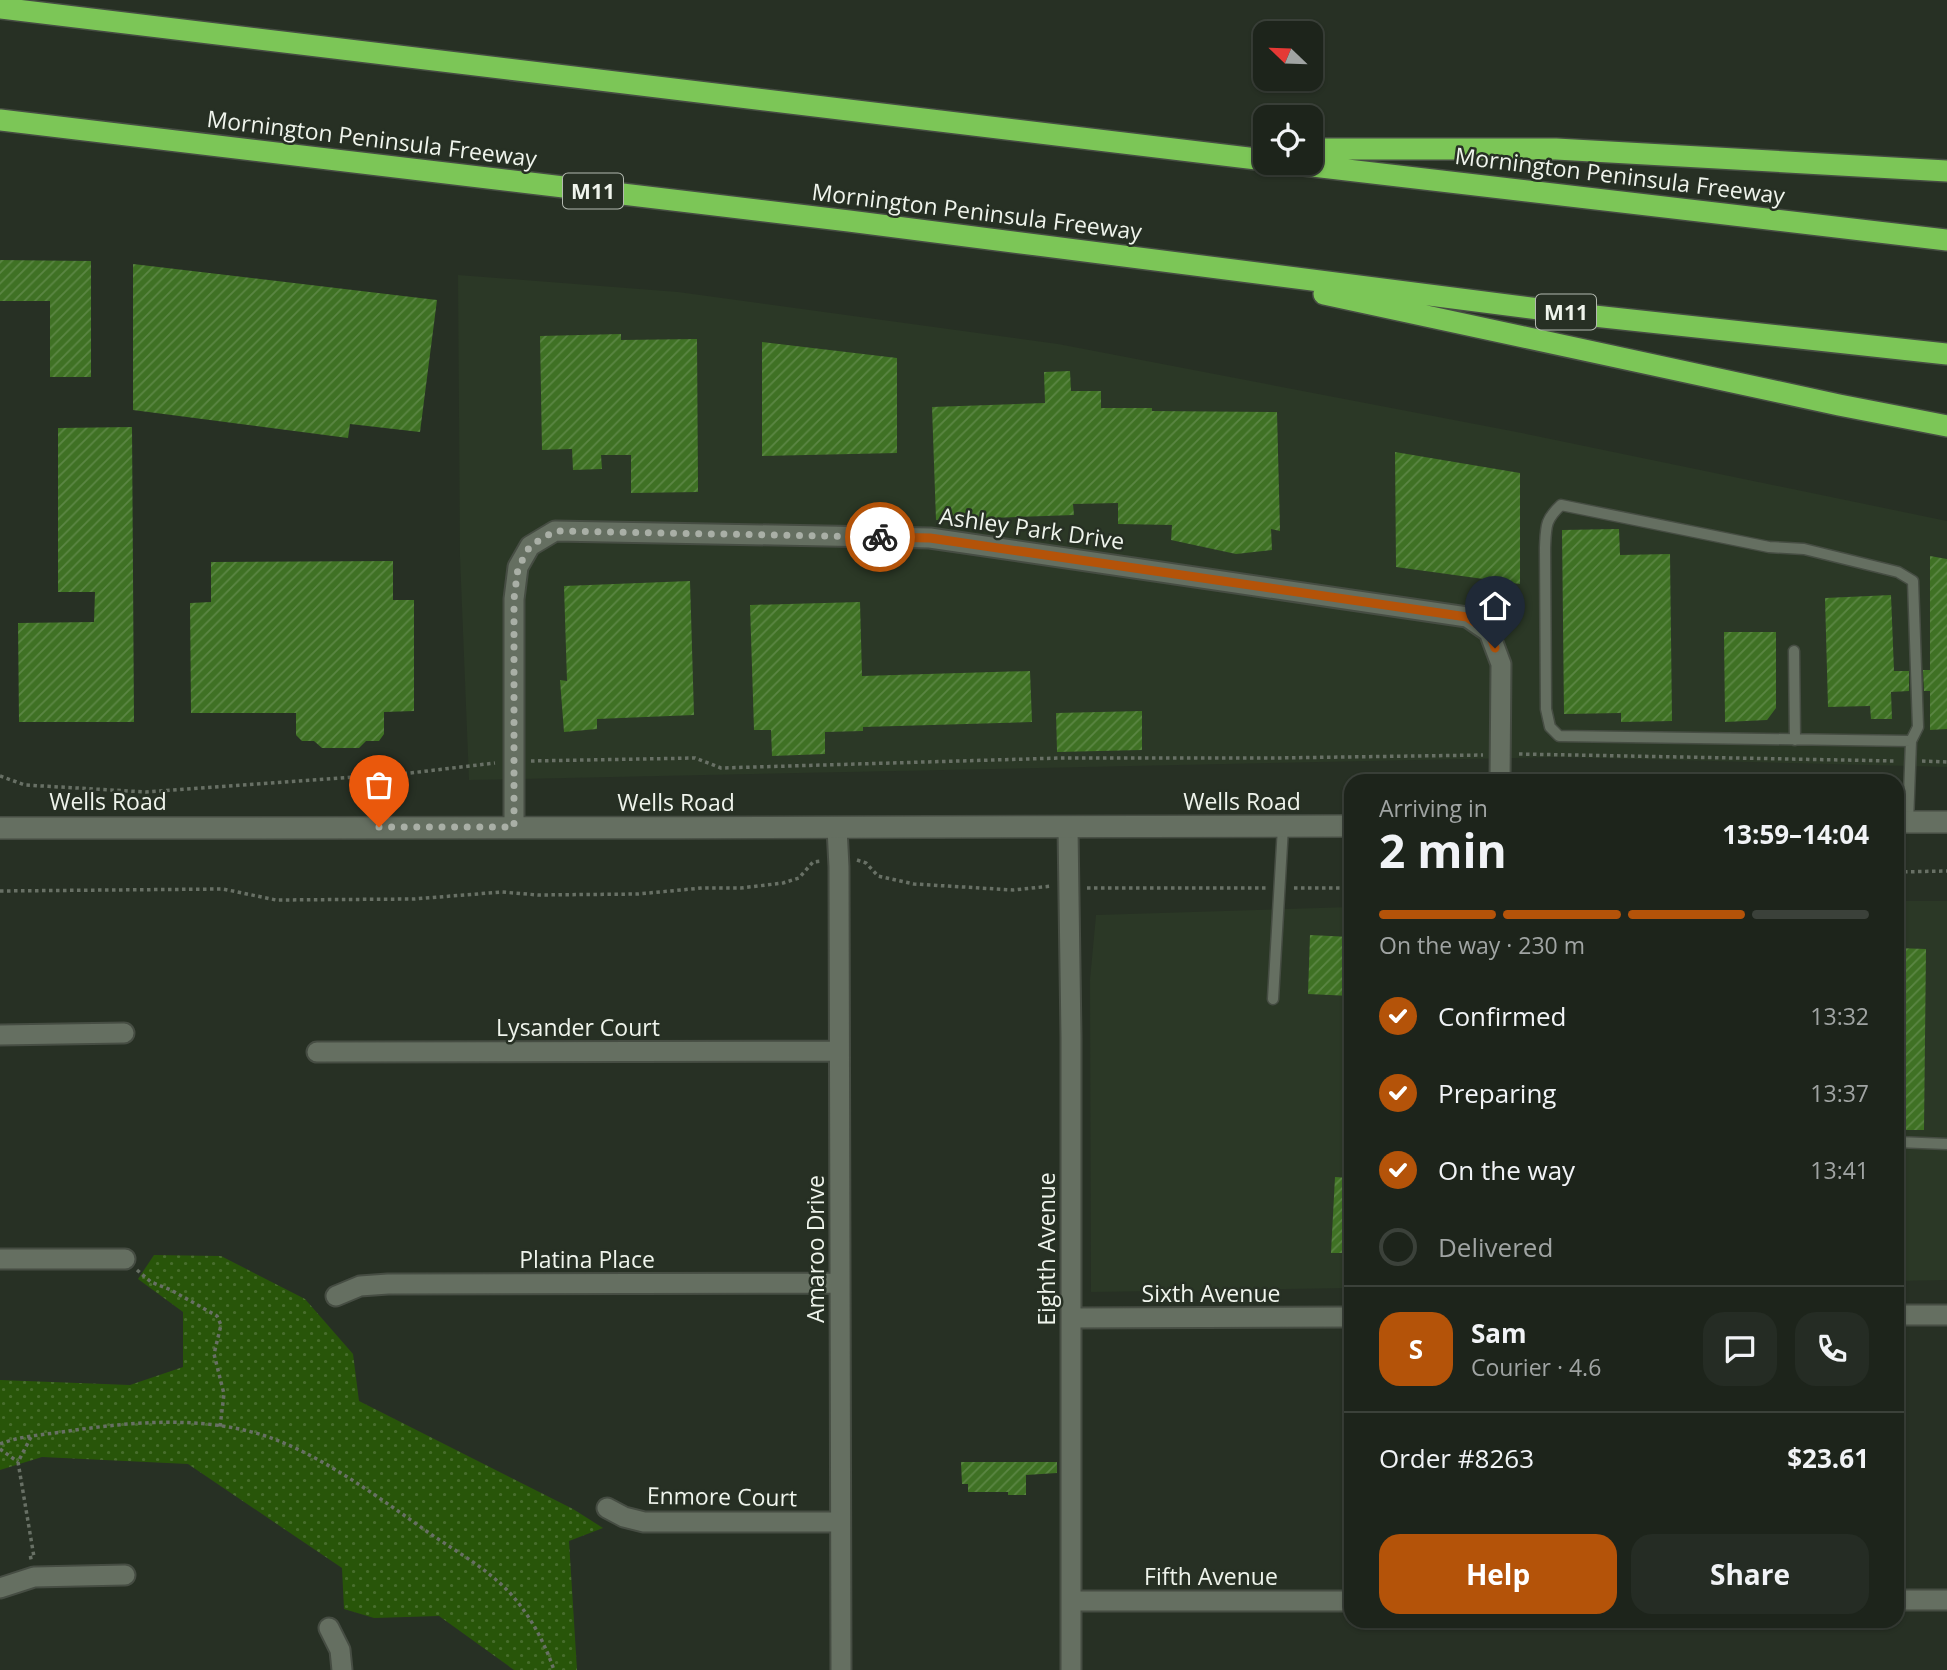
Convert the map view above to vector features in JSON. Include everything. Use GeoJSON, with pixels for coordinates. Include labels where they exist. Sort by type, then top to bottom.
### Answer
{"type":"FeatureCollection","features":[{"type":"Feature","properties":{"kind":"highway"},"geometry":{"type":"LineString","coordinates":[[0,8],[1253,159]]}},
{"type":"Feature","properties":{"kind":"highway","name":"Mornington Peninsula Freeway"},"geometry":{"type":"LineString","coordinates":[[0,120],[835,220],[1594,316],[1947,354]]}},
{"type":"Feature","properties":{"kind":"highway"},"geometry":{"type":"LineString","coordinates":[[1172,149],[1253,149]]}},
{"type":"Feature","properties":{"kind":"highway"},"geometry":{"type":"LineString","coordinates":[[1323,149],[1556,149],[1947,171]]}},
{"type":"Feature","properties":{"kind":"highway","name":"Mornington Peninsula Freeway"},"geometry":{"type":"LineString","coordinates":[[1323,167],[1947,240]]}},
{"type":"Feature","properties":{"kind":"highway"},"geometry":{"type":"LineString","coordinates":[[1185,264],[1947,426]]}},
{"type":"Feature","properties":{"kind":"main road"},"geometry":{"type":"LineString","coordinates":[[1904,822],[1947,822]]}},
{"type":"Feature","properties":{"kind":"main road","name":"Wells Road"},"geometry":{"type":"LineString","coordinates":[[0,828],[1344,826]]}},
{"type":"Feature","properties":{"kind":"street","name":"Ashley Park Drive"},"geometry":{"type":"LineString","coordinates":[[514,827],[514,599],[518,568],[530,546],[555,531],[930,538],[1467,617],[1489,632],[1501,664],[1500,774]]}},
{"type":"Feature","properties":{"kind":"street","name":"Amaroo Drive"},"geometry":{"type":"LineString","coordinates":[[837,828],[841,1670]]}},
{"type":"Feature","properties":{"kind":"street","name":"Eighth Avenue"},"geometry":{"type":"LineString","coordinates":[[1068,828],[1071,1670]]}},
{"type":"Feature","properties":{"kind":"street"},"geometry":{"type":"LineString","coordinates":[[0,1035],[124,1033]]}},
{"type":"Feature","properties":{"kind":"street","name":"Lysander Court"},"geometry":{"type":"LineString","coordinates":[[317,1052],[838,1051]]}},
{"type":"Feature","properties":{"kind":"street"},"geometry":{"type":"LineString","coordinates":[[0,1259],[125,1259]]}},
{"type":"Feature","properties":{"kind":"street","name":"Platina Place"},"geometry":{"type":"LineString","coordinates":[[337,1296],[360,1286],[388,1284],[840,1283]]}},
{"type":"Feature","properties":{"kind":"street"},"geometry":{"type":"LineString","coordinates":[[1904,1315],[1947,1315]]}},
{"type":"Feature","properties":{"kind":"street","name":"Sixth Avenue"},"geometry":{"type":"LineString","coordinates":[[1071,1318],[1344,1317]]}},
{"type":"Feature","properties":{"kind":"street","name":"Enmore Court"},"geometry":{"type":"LineString","coordinates":[[607,1507],[624,1517],[644,1522],[839,1522]]}},
{"type":"Feature","properties":{"kind":"street"},"geometry":{"type":"LineString","coordinates":[[0,1588],[34,1577],[125,1574]]}},
{"type":"Feature","properties":{"kind":"street"},"geometry":{"type":"LineString","coordinates":[[1904,1600],[1947,1600]]}},
{"type":"Feature","properties":{"kind":"street","name":"Fifth Avenue"},"geometry":{"type":"LineString","coordinates":[[1070,1601],[1344,1601]]}},
{"type":"Feature","properties":{"kind":"street"},"geometry":{"type":"LineString","coordinates":[[329,1628],[340,1650],[342,1670]]}},
{"type":"Feature","properties":{"kind":"lane"},"geometry":{"type":"LineString","coordinates":[[1904,807],[1911,741],[1919,727],[1913,581],[1898,572],[1804,549],[1769,547],[1561,505],[1551,514],[1546,524],[1545,548],[1546,709],[1550,727],[1559,736],[1911,741]]}},
{"type":"Feature","properties":{"kind":"lane"},"geometry":{"type":"LineString","coordinates":[[1794,650],[1795,740]]}},
{"type":"Feature","properties":{"kind":"lane"},"geometry":{"type":"LineString","coordinates":[[1273,999],[1283,827]]}},
{"type":"Feature","properties":{"kind":"lane"},"geometry":{"type":"LineString","coordinates":[[1904,1142],[1947,1144]]}},
{"type":"Feature","properties":{"kind":"path"},"geometry":{"type":"LineString","coordinates":[[0,776],[25,785],[146,792],[410,773],[452,766],[514,762],[695,758],[721,768],[1061,758],[1500,754],[1947,762]]}},
{"type":"Feature","properties":{"kind":"path"},"geometry":{"type":"LineString","coordinates":[[0,891],[223,889],[276,900],[414,899],[502,892],[538,895],[626,894],[783,883],[799,878],[813,862],[839,859],[860,860],[878,876],[914,884],[1013,890],[1051,886],[1344,888]]}},
{"type":"Feature","properties":{"kind":"path"},"geometry":{"type":"LineString","coordinates":[[1904,872],[1947,872]]}},
{"type":"Feature","properties":{"kind":"path"},"geometry":{"type":"LineString","coordinates":[[125,1259],[151,1282],[171,1290],[220,1320],[214,1354],[225,1394],[220,1427]]}},
{"type":"Feature","properties":{"kind":"path"},"geometry":{"type":"LineString","coordinates":[[18,1462],[0,1446],[32,1435],[90,1427],[146,1422],[248,1431],[321,1462],[491,1575],[538,1632],[554,1670]]}},
{"type":"Feature","properties":{"kind":"path"},"geometry":{"type":"LineString","coordinates":[[21,1560],[34,1557],[18,1462],[32,1435]]}},
{"type":"Feature","properties":{"kind":"shaded area"},"geometry":{"type":"Polygon","coordinates":[[[458,275],[678,292],[1058,344],[1522,433],[1947,521],[1947,767],[1556,757],[469,780],[460,557],[458,275]]]}},
{"type":"Feature","properties":{"kind":"shaded area"},"geometry":{"type":"Polygon","coordinates":[[[1904,901],[1947,901],[1947,1280],[1904,1281],[1904,901]]]}},
{"type":"Feature","properties":{"kind":"shaded area"},"geometry":{"type":"Polygon","coordinates":[[[1344,907],[1344,1288],[1091,1292],[1090,980],[1096,915],[1344,907]]]}},
{"type":"Feature","properties":{"kind":"green space"},"geometry":{"type":"Polygon","coordinates":[[[154,1255],[221,1256],[305,1299],[353,1354],[359,1401],[573,1509],[603,1528],[569,1541],[577,1670],[514,1670],[439,1616],[374,1618],[344,1609],[342,1568],[188,1464],[42,1457],[0,1470],[0,1380],[130,1385],[183,1367],[183,1312],[138,1279],[154,1255]]]}},
{"type":"Feature","properties":{"kind":"building"},"geometry":{"type":"Polygon","coordinates":[[[0,260],[91,261],[91,377],[50,377],[50,301],[0,301],[0,260]]]}},
{"type":"Feature","properties":{"kind":"building"},"geometry":{"type":"Polygon","coordinates":[[[133,264],[437,300],[420,432],[350,424],[348,438],[133,410],[133,264]]]}},
{"type":"Feature","properties":{"kind":"building"},"geometry":{"type":"Polygon","coordinates":[[[621,334],[621,340],[697,339],[698,492],[631,493],[631,455],[601,455],[602,469],[573,470],[572,449],[542,450],[540,336],[621,334]]]}},
{"type":"Feature","properties":{"kind":"building"},"geometry":{"type":"Polygon","coordinates":[[[762,342],[897,358],[897,453],[762,456],[762,342]]]}},
{"type":"Feature","properties":{"kind":"building"},"geometry":{"type":"Polygon","coordinates":[[[1070,371],[1071,391],[1101,391],[1101,408],[1277,412],[1280,531],[1271,529],[1272,550],[1236,554],[1171,540],[1172,525],[1118,524],[1118,503],[1073,504],[1074,515],[936,520],[932,407],[1045,403],[1044,372],[1070,371]]]}},
{"type":"Feature","properties":{"kind":"building"},"geometry":{"type":"Polygon","coordinates":[[[132,427],[134,722],[19,722],[18,623],[94,622],[95,592],[58,592],[58,428],[132,427]]]}},
{"type":"Feature","properties":{"kind":"building"},"geometry":{"type":"Polygon","coordinates":[[[1395,452],[1520,473],[1520,584],[1396,567],[1395,452]]]}},
{"type":"Feature","properties":{"kind":"building"},"geometry":{"type":"Polygon","coordinates":[[[1619,529],[1620,555],[1670,554],[1672,721],[1621,722],[1621,713],[1564,714],[1562,530],[1619,529]]]}},
{"type":"Feature","properties":{"kind":"building"},"geometry":{"type":"Polygon","coordinates":[[[1930,556],[1947,559],[1947,729],[1930,730],[1930,691],[1924,691],[1923,670],[1930,670],[1930,556]]]}},
{"type":"Feature","properties":{"kind":"building"},"geometry":{"type":"Polygon","coordinates":[[[393,561],[393,600],[414,600],[414,711],[384,712],[384,734],[379,741],[366,741],[359,748],[322,748],[314,741],[302,741],[296,735],[296,713],[191,713],[190,603],[211,602],[211,562],[393,561]]]}},
{"type":"Feature","properties":{"kind":"building"},"geometry":{"type":"Polygon","coordinates":[[[690,581],[694,715],[597,719],[597,729],[564,732],[560,680],[567,681],[564,586],[690,581]]]}},
{"type":"Feature","properties":{"kind":"building"},"geometry":{"type":"Polygon","coordinates":[[[1891,595],[1894,671],[1909,671],[1909,691],[1891,692],[1892,719],[1871,719],[1870,706],[1828,707],[1825,598],[1891,595]]]}},
{"type":"Feature","properties":{"kind":"building"},"geometry":{"type":"Polygon","coordinates":[[[860,602],[862,676],[1030,671],[1032,722],[863,727],[863,731],[825,732],[825,754],[772,756],[771,730],[754,730],[750,605],[860,602]]]}},
{"type":"Feature","properties":{"kind":"building"},"geometry":{"type":"Polygon","coordinates":[[[1724,632],[1776,632],[1776,708],[1767,720],[1725,722],[1724,632]]]}},
{"type":"Feature","properties":{"kind":"building"},"geometry":{"type":"Polygon","coordinates":[[[1142,711],[1142,750],[1057,752],[1056,713],[1142,711]]]}},
{"type":"Feature","properties":{"kind":"building"},"geometry":{"type":"Polygon","coordinates":[[[1310,935],[1344,937],[1344,996],[1308,994],[1310,935]]]}},
{"type":"Feature","properties":{"kind":"building"},"geometry":{"type":"Polygon","coordinates":[[[1904,948],[1926,949],[1924,1130],[1904,1130],[1904,948]]]}},
{"type":"Feature","properties":{"kind":"building"},"geometry":{"type":"Polygon","coordinates":[[[1335,1177],[1344,1178],[1344,1253],[1331,1253],[1335,1177]]]}},
{"type":"Feature","properties":{"kind":"building"},"geometry":{"type":"Polygon","coordinates":[[[961,1462],[1057,1462],[1057,1473],[1026,1475],[1026,1495],[968,1492],[968,1484],[962,1484],[961,1462]]]}},
{"type":"Feature","properties":{"kind":"way so far"},"geometry":{"type":"LineString","coordinates":[[379,827],[514,827],[514,599],[518,568],[530,546],[555,531],[880,537]]}},
{"type":"Feature","properties":{"kind":"route"},"geometry":{"type":"LineString","coordinates":[[880,537],[930,538],[1429,610],[1467,617],[1489,632],[1495,648]]}}]}
